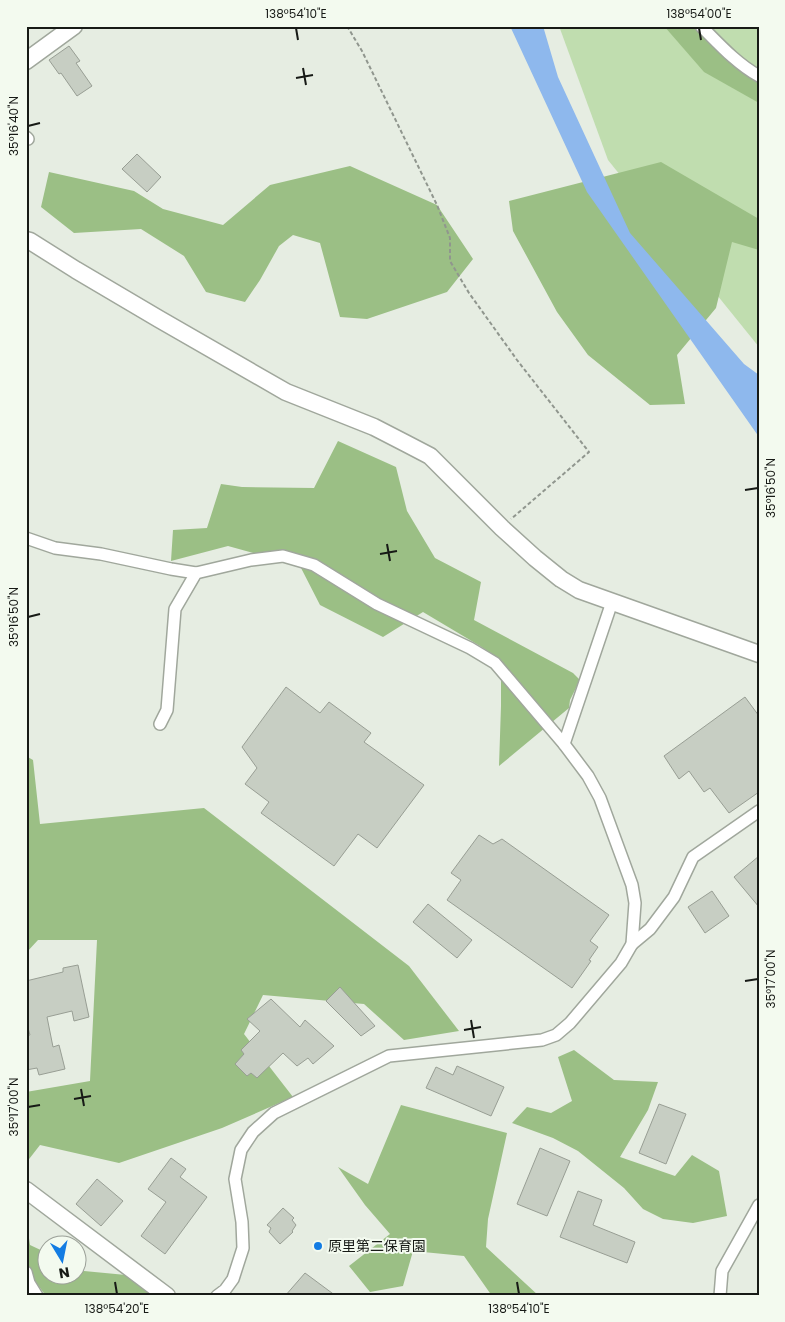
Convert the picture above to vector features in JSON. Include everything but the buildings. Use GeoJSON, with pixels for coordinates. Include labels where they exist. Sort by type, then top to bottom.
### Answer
{"type":"FeatureCollection","features":[{"type":"Feature","properties":{"kind":"street"},"geometry":{"type":"LineString","coordinates":[[26,61],[74,26]]}},
{"type":"Feature","properties":{"kind":"street"},"geometry":{"type":"LineString","coordinates":[[701,26],[751,72],[759,76]]}},
{"type":"Feature","properties":{"kind":"street"},"geometry":{"type":"LineString","coordinates":[[26,240],[158,319],[286,392],[374,427],[430,456],[535,558],[561,579],[579,590],[759,654]]}},
{"type":"Feature","properties":{"kind":"street"},"geometry":{"type":"LineString","coordinates":[[26,538],[55,548],[100,554],[196,573],[252,560],[283,556],[314,565],[377,604],[470,648],[495,663],[564,744],[588,776],[600,798],[632,886],[635,903],[632,944]]}},
{"type":"Feature","properties":{"kind":"street"},"geometry":{"type":"LineString","coordinates":[[160,724],[167,710],[175,609],[196,573]]}},
{"type":"Feature","properties":{"kind":"street"},"geometry":{"type":"LineString","coordinates":[[564,744],[612,602]]}},
{"type":"Feature","properties":{"kind":"street"},"geometry":{"type":"LineString","coordinates":[[216,1296],[225,1290],[233,1279],[242,1248],[242,1222],[235,1178],[241,1150],[253,1132],[274,1113],[389,1056],[542,1040],[556,1035],[570,1023],[621,963],[632,944],[650,929],[674,897],[693,857],[759,811]]}},
{"type":"Feature","properties":{"kind":"street"},"geometry":{"type":"LineString","coordinates":[[26,1190],[167,1296]]}},
{"type":"Feature","properties":{"kind":"street"},"geometry":{"type":"LineString","coordinates":[[720,1296],[722,1271],[759,1205]]}},
{"type":"Feature","properties":{"kind":"street"},"geometry":{"type":"LineString","coordinates":[[26,1272],[29,1283],[37,1296]]}},
{"type":"Feature","properties":{"kind":"path"},"geometry":{"type":"LineString","coordinates":[[347,26],[362,51],[437,205],[450,238],[450,261],[469,293],[517,360],[589,452],[502,528]]}},
{"type":"Feature","properties":{"kind":"green space"},"geometry":{"type":"Polygon","coordinates":[[[559,26],[759,26],[759,347],[608,160],[559,26]]]}},
{"type":"Feature","properties":{"kind":"green space"},"geometry":{"type":"Polygon","coordinates":[[[664,26],[697,26],[759,73],[759,103],[704,72],[664,26]]]}},
{"type":"Feature","properties":{"kind":"green space"},"geometry":{"type":"Polygon","coordinates":[[[661,162],[759,219],[759,250],[732,242],[716,308],[677,355],[685,404],[650,405],[588,355],[557,312],[513,231],[509,201],[661,162]]]}},
{"type":"Feature","properties":{"kind":"green space"},"geometry":{"type":"Polygon","coordinates":[[[350,166],[437,205],[473,259],[447,292],[367,319],[340,317],[320,243],[293,235],[279,246],[245,302],[206,292],[184,256],[141,229],[74,233],[41,207],[49,172],[134,191],[163,209],[223,225],[270,185],[350,166]]]}},
{"type":"Feature","properties":{"kind":"green space"},"geometry":{"type":"Polygon","coordinates":[[[338,441],[396,467],[407,511],[435,558],[481,582],[474,620],[573,673],[580,680],[570,700],[569,708],[499,766],[501,660],[480,646],[423,612],[383,637],[320,605],[300,566],[228,546],[171,561],[173,530],[207,528],[221,484],[242,487],[314,488],[338,441]]]}},
{"type":"Feature","properties":{"kind":"green space"},"geometry":{"type":"Polygon","coordinates":[[[26,756],[33,760],[40,824],[204,808],[409,966],[459,1031],[404,1040],[364,1004],[263,995],[244,1034],[293,1097],[222,1128],[119,1163],[40,1145],[26,1163],[26,1092],[90,1081],[97,940],[38,940],[26,953],[26,756]]]}},
{"type":"Feature","properties":{"kind":"green space"},"geometry":{"type":"Polygon","coordinates":[[[574,1050],[614,1080],[658,1082],[648,1110],[620,1157],[675,1176],[692,1155],[719,1171],[727,1216],[693,1223],[663,1219],[643,1209],[624,1188],[578,1151],[553,1138],[512,1123],[527,1107],[551,1113],[572,1101],[558,1057],[574,1050]]]}},
{"type":"Feature","properties":{"kind":"green space"},"geometry":{"type":"Polygon","coordinates":[[[401,1105],[507,1133],[488,1219],[486,1247],[539,1296],[492,1296],[464,1256],[413,1251],[403,1286],[370,1292],[349,1266],[390,1234],[365,1205],[338,1167],[368,1184],[401,1105]]]}},
{"type":"Feature","properties":{"kind":"green space"},"geometry":{"type":"Polygon","coordinates":[[[26,1218],[30,1245],[38,1249],[38,1284],[88,1284],[88,1271],[126,1275],[153,1296],[46,1296],[26,1269],[26,1218]]]}},
{"type":"Feature","properties":{"kind":"water"},"geometry":{"type":"Polygon","coordinates":[[[510,26],[543,26],[558,77],[630,233],[744,364],[759,375],[759,437],[587,192],[510,26]]]}},
{"type":"Feature","properties":{"kind":"place","name":"原里第二保育園"},"geometry":{"type":"Point","coordinates":[318,1246]}}]}
